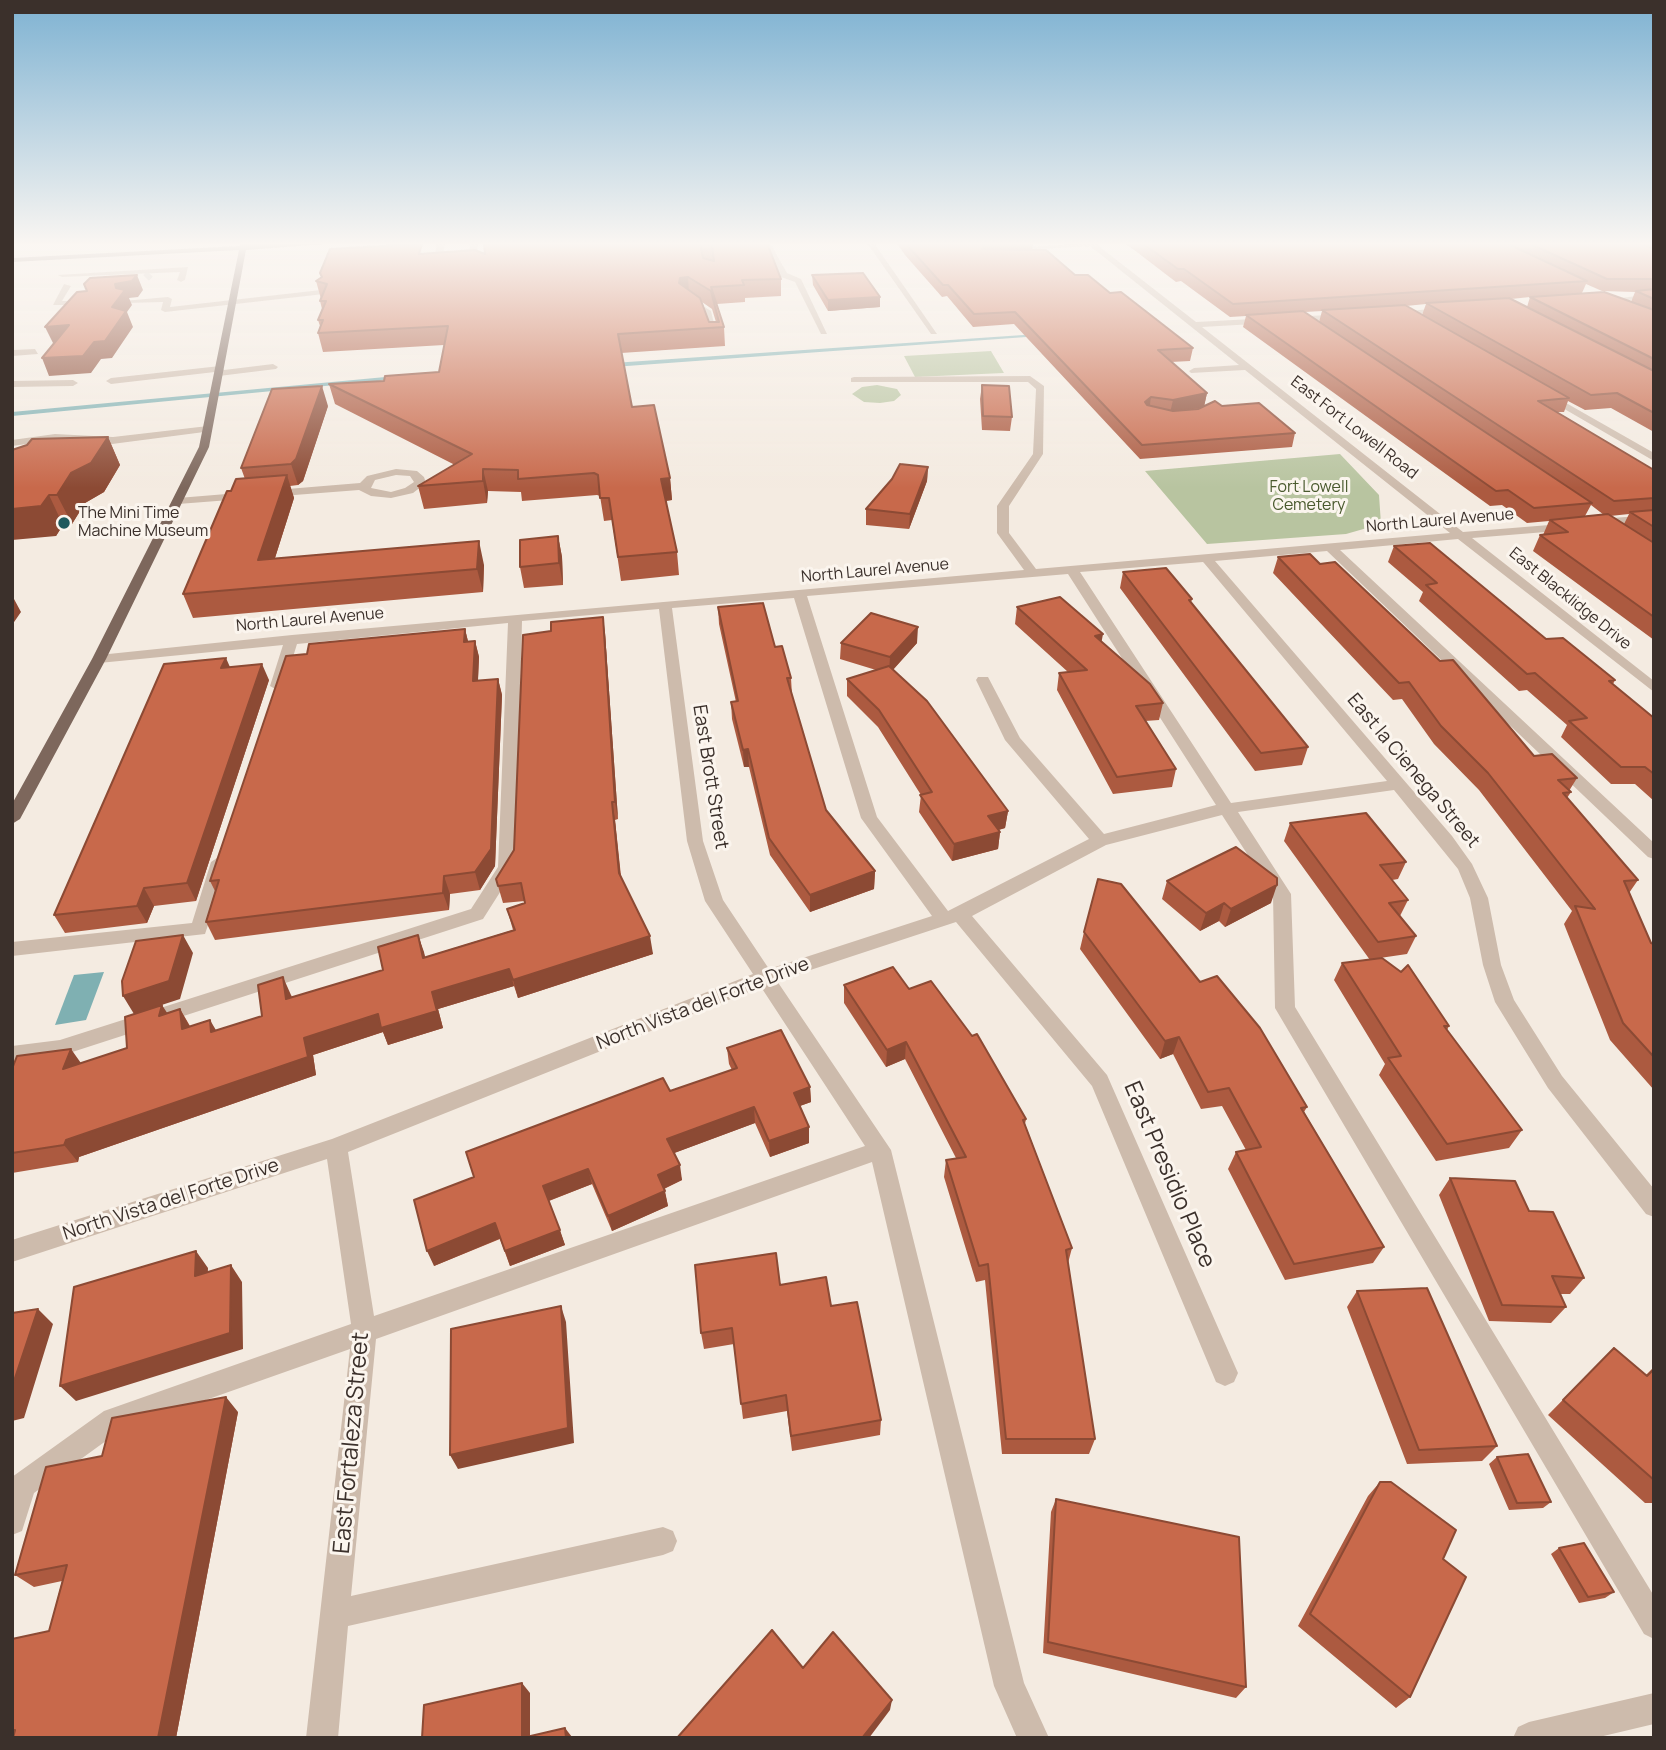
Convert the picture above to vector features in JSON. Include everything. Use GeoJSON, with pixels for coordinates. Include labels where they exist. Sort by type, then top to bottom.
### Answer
{"type":"FeatureCollection","features":[{"type":"Feature","properties":{"kind":"main road"},"geometry":{"type":"LineString","coordinates":[[12,819],[99,659],[204,447],[227,325]]}},
{"type":"Feature","properties":{"kind":"street"},"geometry":{"type":"LineString","coordinates":[[711,325],[715,338]]}},
{"type":"Feature","properties":{"kind":"street"},"geometry":{"type":"LineString","coordinates":[[820,325],[824,332]]}},
{"type":"Feature","properties":{"kind":"street"},"geometry":{"type":"LineString","coordinates":[[929,325],[934,332]]}},
{"type":"Feature","properties":{"kind":"street"},"geometry":{"type":"LineString","coordinates":[[1194,325],[1199,325]]}},
{"type":"Feature","properties":{"kind":"street","name":"East Fort Lowell Road"},"geometry":{"type":"LineString","coordinates":[[1194,325],[1465,537]]}},
{"type":"Feature","properties":{"kind":"street"},"geometry":{"type":"LineString","coordinates":[[1312,325],[1324,333]]}},
{"type":"Feature","properties":{"kind":"street"},"geometry":{"type":"LineString","coordinates":[[12,353],[35,352]]}},
{"type":"Feature","properties":{"kind":"street"},"geometry":{"type":"LineString","coordinates":[[111,381],[273,367]]}},
{"type":"Feature","properties":{"kind":"street"},"geometry":{"type":"LineString","coordinates":[[1194,371],[1248,367]]}},
{"type":"Feature","properties":{"kind":"street"},"geometry":{"type":"LineString","coordinates":[[854,380],[1030,379],[1041,388],[1038,454],[1003,506],[1003,533],[1033,575]]}},
{"type":"Feature","properties":{"kind":"street"},"geometry":{"type":"LineString","coordinates":[[12,384],[73,383]]}},
{"type":"Feature","properties":{"kind":"street"},"geometry":{"type":"LineString","coordinates":[[1535,388],[1654,458]]}},
{"type":"Feature","properties":{"kind":"street"},"geometry":{"type":"LineString","coordinates":[[12,452],[208,429]]}},
{"type":"Feature","properties":{"kind":"street"},"geometry":{"type":"LineString","coordinates":[[12,443],[54,437],[113,440]]}},
{"type":"Feature","properties":{"kind":"street"},"geometry":{"type":"LineString","coordinates":[[178,501],[365,486]]}},
{"type":"Feature","properties":{"kind":"street","name":"North Laurel Avenue"},"geometry":{"type":"LineString","coordinates":[[99,659],[515,618],[1465,537],[1598,519],[1654,518]]}},
{"type":"Feature","properties":{"kind":"street"},"geometry":{"type":"LineString","coordinates":[[1598,519],[1623,537]]}},
{"type":"Feature","properties":{"kind":"street","name":"East Blacklidge Drive"},"geometry":{"type":"LineString","coordinates":[[1465,537],[1654,688]]}},
{"type":"Feature","properties":{"kind":"street"},"geometry":{"type":"LineString","coordinates":[[1332,549],[1654,853]]}},
{"type":"Feature","properties":{"kind":"street","name":"East la Cienega Street"},"geometry":{"type":"LineString","coordinates":[[1208,560],[1446,840],[1466,868],[1479,898],[1492,965],[1505,1002],[1526,1040],[1654,1207]]}},
{"type":"Feature","properties":{"kind":"street"},"geometry":{"type":"LineString","coordinates":[[1073,571],[1282,894],[1285,1008],[1654,1624]]}},
{"type":"Feature","properties":{"kind":"street","name":"East Presidio Place"},"geometry":{"type":"LineString","coordinates":[[800,595],[869,818],[952,917],[1100,1081],[1225,1373]]}},
{"type":"Feature","properties":{"kind":"street","name":"East Brott Street"},"geometry":{"type":"LineString","coordinates":[[665,607],[695,841],[714,901],[880,1150],[1009,1686],[1033,1738]]}},
{"type":"Feature","properties":{"kind":"street"},"geometry":{"type":"LineString","coordinates":[[12,1054],[60,1048],[477,914],[507,867],[515,618]]}},
{"type":"Feature","properties":{"kind":"street"},"geometry":{"type":"LineString","coordinates":[[270,705],[292,639]]}},
{"type":"Feature","properties":{"kind":"street"},"geometry":{"type":"LineString","coordinates":[[983,680],[1013,740],[1100,841]]}},
{"type":"Feature","properties":{"kind":"street","name":"North Vista del Forte Drive"},"geometry":{"type":"LineString","coordinates":[[12,1251],[336,1147],[766,976],[952,917],[1100,841],[1228,808],[1398,784]]}},
{"type":"Feature","properties":{"kind":"street"},"geometry":{"type":"LineString","coordinates":[[12,949],[199,929],[224,850]]}},
{"type":"Feature","properties":{"kind":"street","name":"East Fortaleza Street"},"geometry":{"type":"LineString","coordinates":[[322,1738],[364,1331],[336,1147]]}},
{"type":"Feature","properties":{"kind":"street"},"geometry":{"type":"LineString","coordinates":[[12,1521],[23,1484],[113,1420],[880,1150]]}},
{"type":"Feature","properties":{"kind":"street"},"geometry":{"type":"LineString","coordinates":[[336,1614],[663,1541]]}},
{"type":"Feature","properties":{"kind":"street"},"geometry":{"type":"LineString","coordinates":[[1530,1738],[1654,1708]]}},
{"type":"Feature","properties":{"kind":"green space"},"geometry":{"type":"Polygon","coordinates":[[[991,351],[1004,373],[915,377],[904,356],[991,351]]]}},
{"type":"Feature","properties":{"kind":"green space"},"geometry":{"type":"Polygon","coordinates":[[[877,385],[897,389],[901,395],[894,401],[880,403],[864,402],[852,394],[862,387],[877,385]]]}},
{"type":"Feature","properties":{"kind":"green space","name":"Fort Lowell Cemetery"},"geometry":{"type":"Polygon","coordinates":[[[1340,454],[1379,495],[1381,524],[1346,534],[1207,544],[1145,471],[1340,454]]]}},
{"type":"Feature","properties":{"kind":"water"},"geometry":{"type":"Polygon","coordinates":[[[104,972],[86,1020],[55,1025],[74,975],[104,972]]]}},
{"type":"Feature","properties":{"kind":"building"},"geometry":{"type":"Polygon","coordinates":[[[47,325],[116,325],[105,341],[94,342],[83,356],[42,358],[69,325],[45,327],[47,325]]]}},
{"type":"Feature","properties":{"kind":"building"},"geometry":{"type":"Polygon","coordinates":[[[321,325],[723,325],[724,327],[618,334],[632,407],[654,405],[670,478],[661,479],[677,552],[618,557],[609,498],[600,498],[598,475],[594,473],[518,479],[518,470],[483,469],[483,481],[418,486],[472,454],[329,384],[384,381],[385,376],[439,372],[448,326],[318,333],[321,325]]]}},
{"type":"Feature","properties":{"kind":"building"},"geometry":{"type":"Polygon","coordinates":[[[1027,325],[1163,325],[1193,348],[1158,350],[1207,393],[1173,400],[1151,397],[1145,402],[1147,405],[1173,411],[1198,409],[1215,401],[1222,406],[1259,403],[1295,433],[1142,445],[1027,325]]]}},
{"type":"Feature","properties":{"kind":"building"},"geometry":{"type":"Polygon","coordinates":[[[1260,325],[1324,325],[1592,503],[1534,508],[1508,490],[1496,491],[1260,325]]]}},
{"type":"Feature","properties":{"kind":"building"},"geometry":{"type":"Polygon","coordinates":[[[1344,325],[1440,325],[1569,398],[1538,401],[1654,470],[1654,498],[1614,501],[1344,325]]]}},
{"type":"Feature","properties":{"kind":"building"},"geometry":{"type":"Polygon","coordinates":[[[1465,325],[1562,325],[1654,371],[1654,413],[1617,393],[1591,395],[1465,325]]]}},
{"type":"Feature","properties":{"kind":"building"},"geometry":{"type":"Polygon","coordinates":[[[1585,325],[1654,325],[1654,359],[1585,325]]]}},
{"type":"Feature","properties":{"kind":"building"},"geometry":{"type":"Polygon","coordinates":[[[982,385],[1009,386],[1012,417],[983,416],[982,385]]]}},
{"type":"Feature","properties":{"kind":"building"},"geometry":{"type":"Polygon","coordinates":[[[322,386],[296,459],[291,464],[241,468],[272,389],[322,386]]]}},
{"type":"Feature","properties":{"kind":"building"},"geometry":{"type":"Polygon","coordinates":[[[108,437],[91,463],[71,473],[57,495],[49,495],[41,506],[12,509],[12,450],[27,445],[32,439],[108,437]]]}},
{"type":"Feature","properties":{"kind":"building"},"geometry":{"type":"Polygon","coordinates":[[[900,464],[928,467],[910,514],[866,509],[892,479],[900,464]]]}},
{"type":"Feature","properties":{"kind":"building"},"geometry":{"type":"Polygon","coordinates":[[[287,475],[258,560],[479,541],[477,569],[183,594],[227,491],[231,491],[236,479],[287,475]]]}},
{"type":"Feature","properties":{"kind":"building"},"geometry":{"type":"Polygon","coordinates":[[[1654,510],[1654,527],[1630,512],[1654,510]]]}},
{"type":"Feature","properties":{"kind":"building"},"geometry":{"type":"Polygon","coordinates":[[[1608,514],[1654,543],[1654,617],[1540,535],[1568,532],[1550,520],[1608,514]]]}},
{"type":"Feature","properties":{"kind":"building"},"geometry":{"type":"Polygon","coordinates":[[[558,536],[559,563],[520,567],[520,540],[558,536]]]}},
{"type":"Feature","properties":{"kind":"building"},"geometry":{"type":"Polygon","coordinates":[[[1430,543],[1546,639],[1563,638],[1615,680],[1609,681],[1654,718],[1654,774],[1645,767],[1621,767],[1569,721],[1587,718],[1535,673],[1527,674],[1426,585],[1437,583],[1394,546],[1430,543]]]}},
{"type":"Feature","properties":{"kind":"building"},"geometry":{"type":"Polygon","coordinates":[[[1310,554],[1320,564],[1335,562],[1440,661],[1453,660],[1534,756],[1552,754],[1577,778],[1558,780],[1571,792],[1563,793],[1638,880],[1624,881],[1651,943],[1654,944],[1654,1057],[1623,1023],[1575,906],[1595,909],[1488,773],[1441,726],[1409,682],[1399,683],[1278,557],[1310,554]]]}},
{"type":"Feature","properties":{"kind":"building"},"geometry":{"type":"Polygon","coordinates":[[[1166,568],[1308,747],[1261,753],[1123,572],[1166,568]]]}},
{"type":"Feature","properties":{"kind":"building"},"geometry":{"type":"Polygon","coordinates":[[[1060,597],[1103,634],[1095,636],[1150,684],[1163,703],[1136,706],[1176,769],[1117,777],[1059,673],[1087,670],[1017,607],[1060,597]]]}},
{"type":"Feature","properties":{"kind":"building"},"geometry":{"type":"Polygon","coordinates":[[[763,603],[775,647],[782,646],[791,678],[787,678],[826,810],[875,871],[810,895],[769,838],[748,749],[743,750],[731,702],[738,701],[718,607],[763,603]]]}},
{"type":"Feature","properties":{"kind":"building"},"geometry":{"type":"Polygon","coordinates":[[[871,613],[918,627],[890,657],[841,643],[871,613]]]}},
{"type":"Feature","properties":{"kind":"building"},"geometry":{"type":"Polygon","coordinates":[[[603,617],[615,802],[612,802],[619,873],[650,936],[513,980],[509,969],[432,992],[437,1011],[381,1028],[378,1014],[304,1038],[308,1057],[66,1140],[64,1145],[12,1153],[12,1069],[17,1056],[71,1049],[63,1069],[127,1048],[125,1017],[162,1005],[159,1016],[180,1009],[182,1029],[210,1020],[211,1032],[262,1016],[258,985],[283,977],[286,999],[383,970],[378,947],[418,935],[423,958],[515,930],[507,909],[525,903],[521,883],[498,886],[496,879],[514,850],[523,635],[551,631],[551,622],[603,617]]]}},
{"type":"Feature","properties":{"kind":"building"},"geometry":{"type":"Polygon","coordinates":[[[465,629],[464,642],[475,641],[473,681],[498,679],[491,849],[475,872],[444,876],[443,893],[206,922],[219,880],[210,881],[286,656],[307,654],[309,644],[465,629]]]}},
{"type":"Feature","properties":{"kind":"building"},"geometry":{"type":"Polygon","coordinates":[[[226,658],[221,668],[262,664],[187,883],[144,888],[137,906],[54,915],[164,664],[226,658]]]}},
{"type":"Feature","properties":{"kind":"building"},"geometry":{"type":"Polygon","coordinates":[[[889,666],[927,701],[1008,811],[988,816],[1000,832],[954,844],[920,795],[932,792],[879,710],[847,679],[889,666]]]}},
{"type":"Feature","properties":{"kind":"building"},"geometry":{"type":"Polygon","coordinates":[[[1366,813],[1406,862],[1380,865],[1408,900],[1389,903],[1416,936],[1378,942],[1290,823],[1366,813]]]}},
{"type":"Feature","properties":{"kind":"building"},"geometry":{"type":"Polygon","coordinates":[[[1236,847],[1277,878],[1277,885],[1231,909],[1224,903],[1206,913],[1167,881],[1236,847]]]}},
{"type":"Feature","properties":{"kind":"building"},"geometry":{"type":"Polygon","coordinates":[[[1098,879],[1121,884],[1200,982],[1217,976],[1260,1028],[1307,1107],[1301,1108],[1384,1247],[1294,1264],[1236,1152],[1261,1147],[1229,1088],[1208,1092],[1179,1037],[1165,1041],[1084,932],[1098,879]]]}},
{"type":"Feature","properties":{"kind":"building"},"geometry":{"type":"Polygon","coordinates":[[[183,935],[169,981],[123,996],[122,981],[136,941],[183,935]]]}},
{"type":"Feature","properties":{"kind":"building"},"geometry":{"type":"Polygon","coordinates":[[[1382,958],[1401,972],[1408,965],[1449,1026],[1444,1026],[1522,1130],[1447,1144],[1388,1058],[1401,1056],[1342,963],[1382,958]]]}},
{"type":"Feature","properties":{"kind":"building"},"geometry":{"type":"Polygon","coordinates":[[[893,967],[909,989],[931,981],[972,1036],[977,1034],[1026,1119],[1023,1120],[1072,1248],[1066,1250],[1095,1439],[1006,1439],[988,1264],[979,1266],[946,1160],[966,1157],[906,1042],[887,1050],[844,985],[893,967]]]}},
{"type":"Feature","properties":{"kind":"building"},"geometry":{"type":"Polygon","coordinates":[[[781,1030],[810,1087],[794,1093],[809,1127],[769,1141],[754,1107],[667,1139],[680,1165],[658,1175],[665,1191],[608,1216],[588,1169],[543,1186],[560,1230],[505,1251],[495,1223],[427,1251],[414,1200],[474,1177],[466,1152],[663,1078],[670,1091],[737,1068],[727,1048],[781,1030]]]}},
{"type":"Feature","properties":{"kind":"building"},"geometry":{"type":"Polygon","coordinates":[[[1450,1178],[1515,1181],[1529,1211],[1553,1212],[1584,1278],[1552,1276],[1566,1307],[1502,1305],[1450,1178]]]}},
{"type":"Feature","properties":{"kind":"building"},"geometry":{"type":"Polygon","coordinates":[[[196,1251],[195,1276],[231,1265],[230,1333],[60,1386],[74,1287],[196,1251]]]}},
{"type":"Feature","properties":{"kind":"building"},"geometry":{"type":"Polygon","coordinates":[[[776,1253],[780,1285],[826,1277],[831,1306],[857,1302],[881,1420],[791,1436],[786,1395],[741,1404],[732,1328],[701,1333],[695,1265],[776,1253]]]}},
{"type":"Feature","properties":{"kind":"building"},"geometry":{"type":"Polygon","coordinates":[[[1427,1288],[1497,1446],[1419,1450],[1357,1291],[1427,1288]]]}},
{"type":"Feature","properties":{"kind":"building"},"geometry":{"type":"Polygon","coordinates":[[[561,1306],[568,1428],[450,1455],[451,1329],[561,1306]]]}},
{"type":"Feature","properties":{"kind":"building"},"geometry":{"type":"Polygon","coordinates":[[[38,1309],[12,1387],[12,1313],[38,1309]]]}},
{"type":"Feature","properties":{"kind":"building"},"geometry":{"type":"Polygon","coordinates":[[[1614,1348],[1647,1376],[1654,1369],[1654,1480],[1563,1400],[1614,1348]]]}},
{"type":"Feature","properties":{"kind":"building"},"geometry":{"type":"Polygon","coordinates":[[[226,1397],[158,1738],[13,1738],[12,1639],[49,1631],[67,1565],[15,1575],[46,1467],[102,1456],[112,1418],[226,1397]]]}},
{"type":"Feature","properties":{"kind":"building"},"geometry":{"type":"Polygon","coordinates":[[[1528,1454],[1551,1502],[1517,1503],[1497,1457],[1528,1454]]]}},
{"type":"Feature","properties":{"kind":"building"},"geometry":{"type":"Polygon","coordinates":[[[1380,1482],[1391,1482],[1456,1530],[1443,1559],[1466,1577],[1410,1697],[1310,1614],[1380,1482]]]}},
{"type":"Feature","properties":{"kind":"building"},"geometry":{"type":"Polygon","coordinates":[[[1056,1499],[1239,1537],[1246,1687],[1048,1642],[1056,1499]]]}},
{"type":"Feature","properties":{"kind":"building"},"geometry":{"type":"Polygon","coordinates":[[[1584,1543],[1614,1592],[1588,1597],[1559,1548],[1584,1543]]]}},
{"type":"Feature","properties":{"kind":"building"},"geometry":{"type":"Polygon","coordinates":[[[772,1630],[803,1668],[833,1632],[892,1700],[862,1738],[677,1738],[772,1630]]]}},
{"type":"Feature","properties":{"kind":"building"},"geometry":{"type":"Polygon","coordinates":[[[522,1683],[522,1738],[422,1738],[424,1705],[522,1683]]]}},
{"type":"Feature","properties":{"kind":"building"},"geometry":{"type":"Polygon","coordinates":[[[565,1728],[566,1738],[522,1738],[565,1728]]]}},
{"type":"Feature","properties":{"kind":"waterway"},"geometry":{"type":"LineString","coordinates":[[613,365],[1038,335]]}},
{"type":"Feature","properties":{"kind":"waterway"},"geometry":{"type":"LineString","coordinates":[[12,414],[396,378]]}},
{"type":"Feature","properties":{"kind":"place","name":"The Mini Time Machine Museum"},"geometry":{"type":"Point","coordinates":[64,523]}}]}
